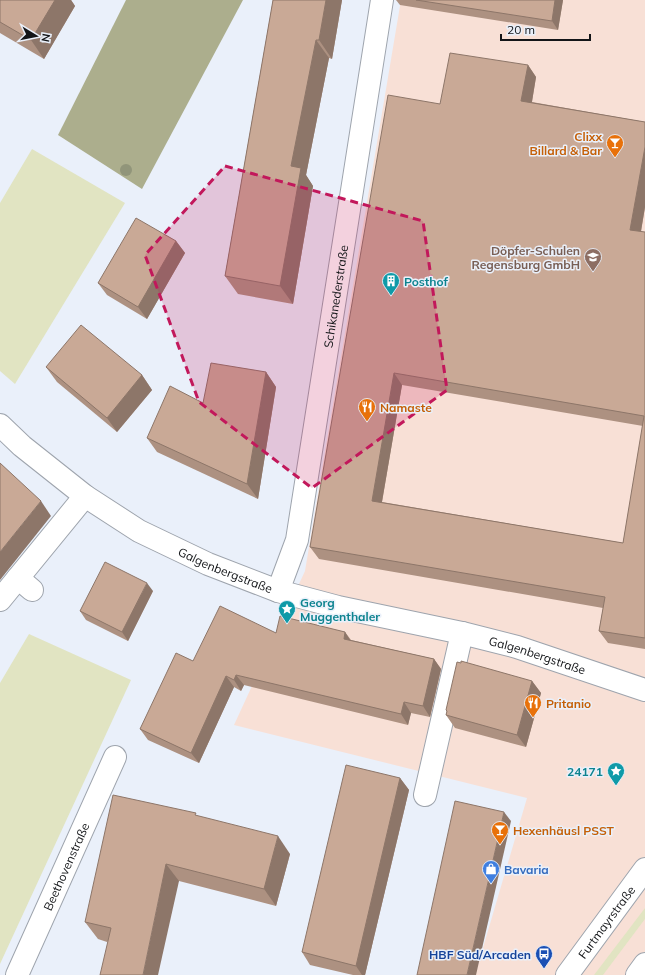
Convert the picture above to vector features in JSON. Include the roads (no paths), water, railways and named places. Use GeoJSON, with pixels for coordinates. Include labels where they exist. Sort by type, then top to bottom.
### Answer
{"type":"FeatureCollection","features":[{"type":"Feature","properties":{"kind":"street","name":"Schikanederstraße"},"geometry":{"type":"LineString","coordinates":[[278,591],[297,540],[382,0]]}},
{"type":"Feature","properties":{"kind":"street","name":"Galgenbergstraße"},"geometry":{"type":"LineString","coordinates":[[0,425],[22,446],[85,496],[139,531],[208,564],[278,591],[338,607],[462,633],[517,647],[645,690]]}},
{"type":"Feature","properties":{"kind":"street"},"geometry":{"type":"LineString","coordinates":[[0,600],[25,584],[85,496]]}},
{"type":"Feature","properties":{"kind":"street"},"geometry":{"type":"LineString","coordinates":[[425,795],[462,633]]}},
{"type":"Feature","properties":{"kind":"street","name":"Beethovenstraße"},"geometry":{"type":"LineString","coordinates":[[17,975],[115,757]]}},
{"type":"Feature","properties":{"kind":"street","name":"Furtmayrstraße"},"geometry":{"type":"LineString","coordinates":[[567,975],[645,869]]}},
{"type":"Feature","properties":{"kind":"street"},"geometry":{"type":"LineString","coordinates":[[636,975],[645,964]]}},
{"type":"Feature","properties":{"kind":"place","name":"Clixx Billard & Bar"},"geometry":{"type":"Point","coordinates":[615,158]}},
{"type":"Feature","properties":{"kind":"place","name":"Döpfer-Schulen Regensburg GmbH"},"geometry":{"type":"Point","coordinates":[593,272]}},
{"type":"Feature","properties":{"kind":"place","name":"Posthof"},"geometry":{"type":"Point","coordinates":[391,296]}},
{"type":"Feature","properties":{"kind":"place","name":"Namaste"},"geometry":{"type":"Point","coordinates":[367,422]}},
{"type":"Feature","properties":{"kind":"place","name":"Georg Muggenthaler"},"geometry":{"type":"Point","coordinates":[287,624]}},
{"type":"Feature","properties":{"kind":"place","name":"Pritanio"},"geometry":{"type":"Point","coordinates":[533,718]}},
{"type":"Feature","properties":{"kind":"place","name":"24171"},"geometry":{"type":"Point","coordinates":[616,786]}},
{"type":"Feature","properties":{"kind":"place","name":"Hexenhäusl PSST"},"geometry":{"type":"Point","coordinates":[500,845]}},
{"type":"Feature","properties":{"kind":"place","name":"Bavaria"},"geometry":{"type":"Point","coordinates":[491,884]}},
{"type":"Feature","properties":{"kind":"place","name":"HBF Süd/Arcaden"},"geometry":{"type":"Point","coordinates":[544,969]}}]}
